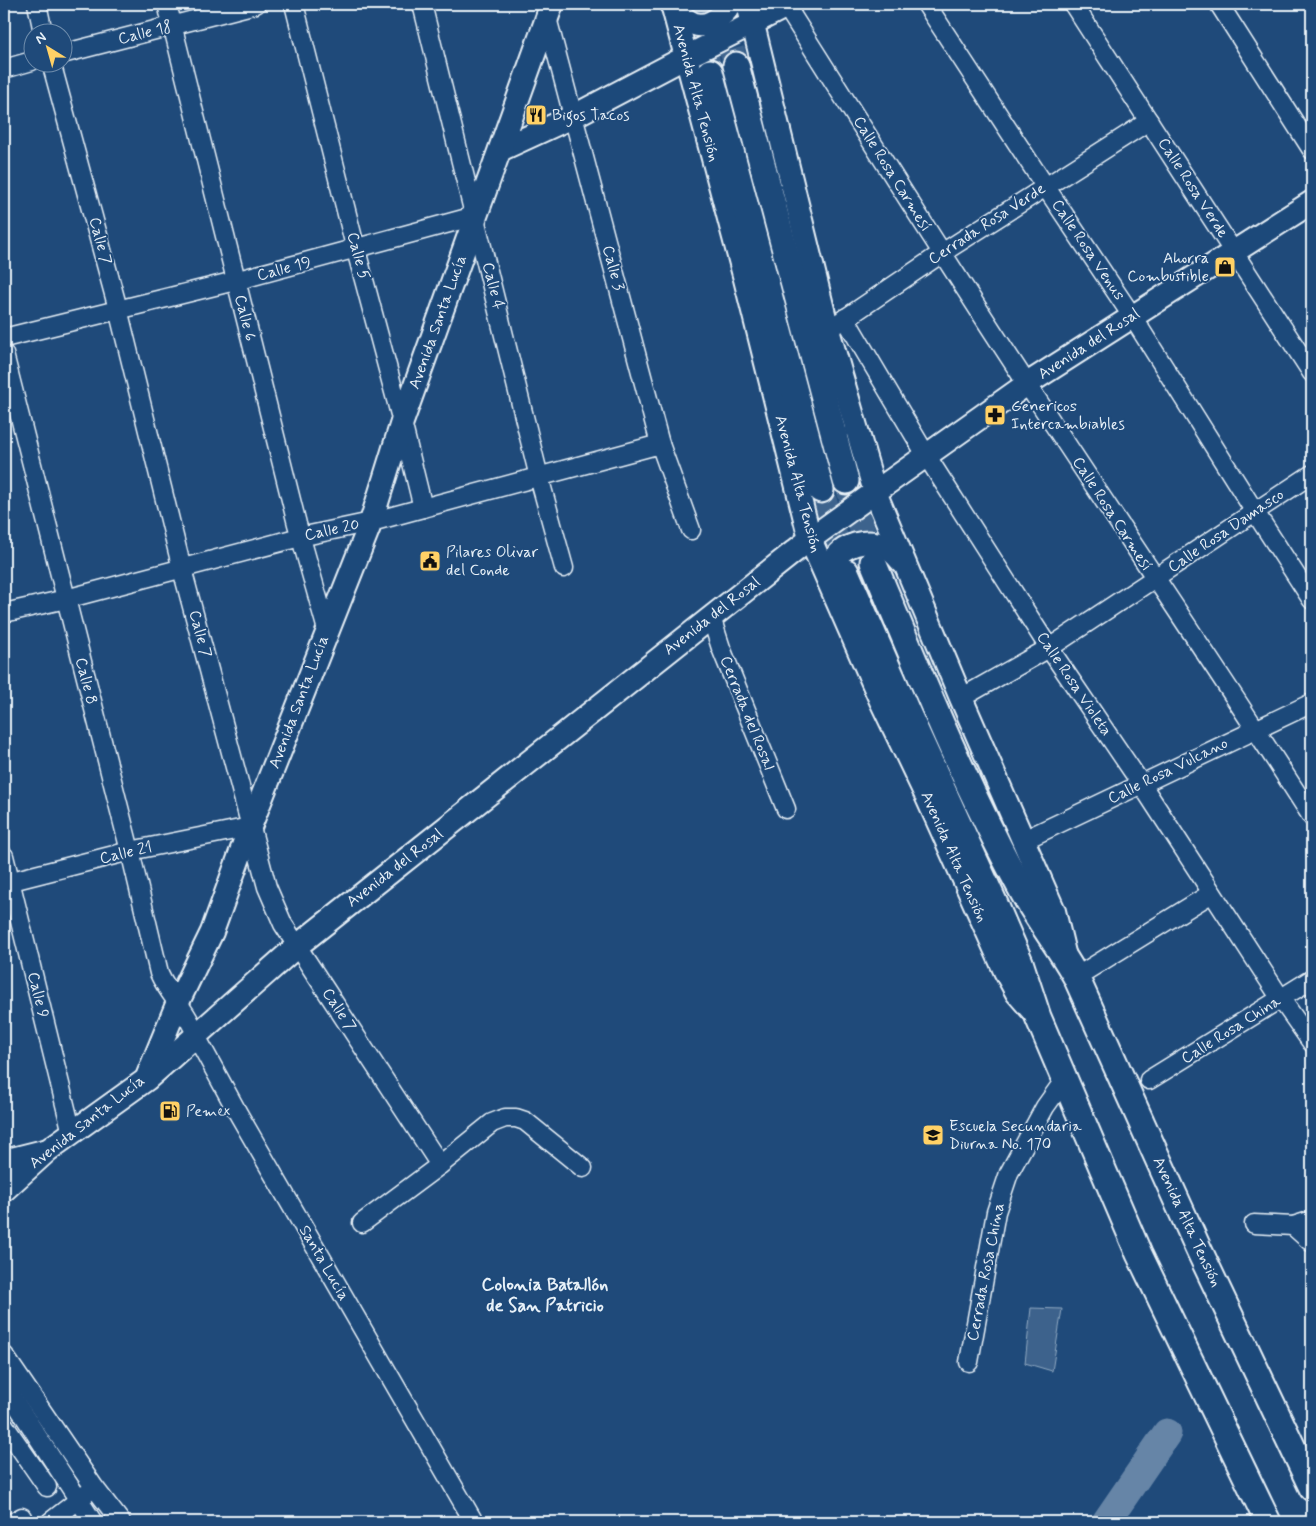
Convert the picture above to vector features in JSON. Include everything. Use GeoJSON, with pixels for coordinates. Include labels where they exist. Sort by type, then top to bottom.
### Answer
{"type":"FeatureCollection","features":[{"type":"Feature","properties":{"kind":"main road"},"geometry":{"type":"LineString","coordinates":[[736,65],[846,481]]}},
{"type":"Feature","properties":{"kind":"main road","name":"Avenida Alta Tensión"},"geometry":{"type":"LineString","coordinates":[[710,72],[821,490]]}},
{"type":"Feature","properties":{"kind":"main road","name":"Avenida Alta Tensión"},"geometry":{"type":"LineString","coordinates":[[873,562],[931,701],[982,814],[1021,889],[1070,966],[1199,1250],[1311,1485]]}},
{"type":"Feature","properties":{"kind":"main road","name":"Avenida Alta Tensión"},"geometry":{"type":"LineString","coordinates":[[838,577],[908,714],[995,904],[1020,962],[1038,1017],[1139,1254],[1264,1514]]}},
{"type":"Feature","properties":{"kind":"street"},"geometry":{"type":"LineString","coordinates":[[37,4],[41,22]]}},
{"type":"Feature","properties":{"kind":"street","name":"Calle 6"},"geometry":{"type":"LineString","coordinates":[[167,4],[174,25],[300,537],[327,630]]}},
{"type":"Feature","properties":{"kind":"street","name":"Calle 18"},"geometry":{"type":"LineString","coordinates":[[72,51],[256,4]]}},
{"type":"Feature","properties":{"kind":"street","name":"Calle 5"},"geometry":{"type":"LineString","coordinates":[[294,4],[423,508]]}},
{"type":"Feature","properties":{"kind":"street","name":"Calle 4"},"geometry":{"type":"LineString","coordinates":[[422,4],[539,477],[564,568]]}},
{"type":"Feature","properties":{"kind":"street"},"geometry":{"type":"LineString","coordinates":[[672,5],[686,20],[700,25],[715,21],[731,4]]}},
{"type":"Feature","properties":{"kind":"street","name":"Calle Rosa Venus"},"geometry":{"type":"LineString","coordinates":[[926,4],[1044,186],[1132,316],[1312,600]]}},
{"type":"Feature","properties":{"kind":"street","name":"Calle Rosa Verde"},"geometry":{"type":"LineString","coordinates":[[1073,4],[1312,373]]}},
{"type":"Feature","properties":{"kind":"street"},"geometry":{"type":"LineString","coordinates":[[1219,4],[1312,150]]}},
{"type":"Feature","properties":{"kind":"street","name":"Avenida Alta Tensión"},"geometry":{"type":"LineString","coordinates":[[672,5],[745,279],[810,540],[838,577]]}},
{"type":"Feature","properties":{"kind":"street"},"geometry":{"type":"LineString","coordinates":[[500,150],[572,117],[686,57],[750,13],[788,5]]}},
{"type":"Feature","properties":{"kind":"street","name":"Calle Rosa Carmesí"},"geometry":{"type":"LineString","coordinates":[[788,5],[1027,384],[1155,579],[1256,728],[1312,817]]}},
{"type":"Feature","properties":{"kind":"street","name":"Avenida Santa Lucía"},"geometry":{"type":"LineString","coordinates":[[4,1190],[48,1150],[147,1078],[178,1002],[212,932],[250,827],[371,522],[402,422],[500,150],[547,8]]}},
{"type":"Feature","properties":{"kind":"street","name":"Calle 3"},"geometry":{"type":"LineString","coordinates":[[547,8],[572,117],[660,444],[690,530]]}},
{"type":"Feature","properties":{"kind":"street","name":"Avenida Alta Tensión"},"geometry":{"type":"LineString","coordinates":[[750,13],[837,324],[875,492],[904,565],[1054,911],[1070,966]]}},
{"type":"Feature","properties":{"kind":"street"},"geometry":{"type":"LineString","coordinates":[[4,69],[22,64]]}},
{"type":"Feature","properties":{"kind":"street","name":"Calle 7"},"geometry":{"type":"LineString","coordinates":[[54,72],[118,310],[182,569],[267,887],[283,924],[440,1165]]}},
{"type":"Feature","properties":{"kind":"street","name":"Cerrada Rosa Verde"},"geometry":{"type":"LineString","coordinates":[[837,324],[942,252],[1149,120]]}},
{"type":"Feature","properties":{"kind":"street","name":"Avenida del Rosal"},"geometry":{"type":"LineString","coordinates":[[147,1078],[297,946],[810,540],[1027,384],[1312,202]]}},
{"type":"Feature","properties":{"kind":"street","name":"Calle 19"},"geometry":{"type":"LineString","coordinates":[[4,338],[356,250],[475,216]]}},
{"type":"Feature","properties":{"kind":"street","name":"Calle Rosa Violeta"},"geometry":{"type":"LineString","coordinates":[[837,324],[926,455],[1049,648],[1142,785],[1312,1044]]}},
{"type":"Feature","properties":{"kind":"street","name":"Calle 8"},"geometry":{"type":"LineString","coordinates":[[4,354],[130,851],[159,973],[163,983],[178,1002]]}},
{"type":"Feature","properties":{"kind":"street","name":"Calle 20"},"geometry":{"type":"LineString","coordinates":[[4,613],[66,599],[300,537],[371,522],[660,444]]}},
{"type":"Feature","properties":{"kind":"street","name":"Calle Rosa Damasco"},"geometry":{"type":"LineString","coordinates":[[961,698],[1049,648],[1312,474]]}},
{"type":"Feature","properties":{"kind":"street"},"geometry":{"type":"LineString","coordinates":[[838,577],[830,570],[836,558],[846,548],[858,543],[872,542],[885,546],[896,554],[904,565]]}},
{"type":"Feature","properties":{"kind":"street","name":"Cerrada del Rosal"},"geometry":{"type":"LineString","coordinates":[[711,617],[721,648],[786,809]]}},
{"type":"Feature","properties":{"kind":"street","name":"Calle Rosa Vulcano"},"geometry":{"type":"LineString","coordinates":[[1024,840],[1312,703]]}},
{"type":"Feature","properties":{"kind":"street","name":"Calle 21"},"geometry":{"type":"LineString","coordinates":[[7,882],[130,851],[250,827]]}},
{"type":"Feature","properties":{"kind":"street","name":"Calle 9"},"geometry":{"type":"LineString","coordinates":[[4,856],[7,882],[72,1133]]}},
{"type":"Feature","properties":{"kind":"street"},"geometry":{"type":"LineString","coordinates":[[1070,966],[1212,893]]}},
{"type":"Feature","properties":{"kind":"street","name":"Calle Rosa China"},"geometry":{"type":"LineString","coordinates":[[1149,1080],[1312,979]]}},
{"type":"Feature","properties":{"kind":"street","name":"Santa Lucía"},"geometry":{"type":"LineString","coordinates":[[178,1002],[192,1024],[196,1036],[244,1124],[474,1522]]}},
{"type":"Feature","properties":{"kind":"street","name":"Cerrada Rosa China"},"geometry":{"type":"LineString","coordinates":[[969,1362],[996,1212],[1009,1173],[1045,1107],[1065,1079]]}},
{"type":"Feature","properties":{"kind":"street"},"geometry":{"type":"LineString","coordinates":[[362,1222],[492,1124],[505,1118],[516,1118],[525,1121],[583,1168]]}},
{"type":"Feature","properties":{"kind":"street"},"geometry":{"type":"LineString","coordinates":[[4,1161],[48,1150]]}},
{"type":"Feature","properties":{"kind":"street"},"geometry":{"type":"LineString","coordinates":[[1254,1224],[1293,1226],[1312,1220]]}},
{"type":"Feature","properties":{"kind":"street"},"geometry":{"type":"LineString","coordinates":[[1293,1226],[1312,1243]]}},
{"type":"Feature","properties":{"kind":"street"},"geometry":{"type":"LineString","coordinates":[[4,1355],[120,1522]]}},
{"type":"Feature","properties":{"kind":"street"},"geometry":{"type":"LineString","coordinates":[[4,1385],[93,1522]]}},
{"type":"Feature","properties":{"kind":"street"},"geometry":{"type":"LineString","coordinates":[[4,1425],[47,1487]]}},
{"type":"Feature","properties":{"kind":"street"},"geometry":{"type":"LineString","coordinates":[[50,1522],[94,1487]]}},
{"type":"Feature","properties":{"kind":"shaded area"},"geometry":{"type":"Polygon","coordinates":[[[1031,1308],[1062,1309],[1052,1371],[1025,1363],[1031,1308]]]}},
{"type":"Feature","properties":{"kind":"waterway"},"geometry":{"type":"LineString","coordinates":[[1106,1522],[1167,1433]]}},
{"type":"Feature","properties":{"kind":"tunnel"},"geometry":{"type":"LineString","coordinates":[[694,4],[710,72]]}},
{"type":"Feature","properties":{"kind":"tunnel"},"geometry":{"type":"LineString","coordinates":[[722,14],[736,65]]}},
{"type":"Feature","properties":{"kind":"tunnel"},"geometry":{"type":"LineString","coordinates":[[846,481],[873,562]]}},
{"type":"Feature","properties":{"kind":"tunnel"},"geometry":{"type":"LineString","coordinates":[[821,490],[846,572]]}},
{"type":"Feature","properties":{"kind":"place","name":"Bigos Tacos"},"geometry":{"type":"Point","coordinates":[536,115]}},
{"type":"Feature","properties":{"kind":"place","name":"Ahorra Combustible"},"geometry":{"type":"Point","coordinates":[1225,267]}},
{"type":"Feature","properties":{"kind":"place","name":"Genericos Intercambiables"},"geometry":{"type":"Point","coordinates":[995,415]}},
{"type":"Feature","properties":{"kind":"place","name":"Pilares Olivar del Conde"},"geometry":{"type":"Point","coordinates":[430,561]}},
{"type":"Feature","properties":{"kind":"place","name":"Pemex"},"geometry":{"type":"Point","coordinates":[170,1111]}},
{"type":"Feature","properties":{"kind":"place","name":"Escuela Secundaria Diurna No. 170"},"geometry":{"type":"Point","coordinates":[933,1135]}},
{"type":"Feature","properties":{"kind":"district","name":"Colonia Batallón de San Patricio"},"geometry":{"type":"Point","coordinates":[545,1295]}}]}
